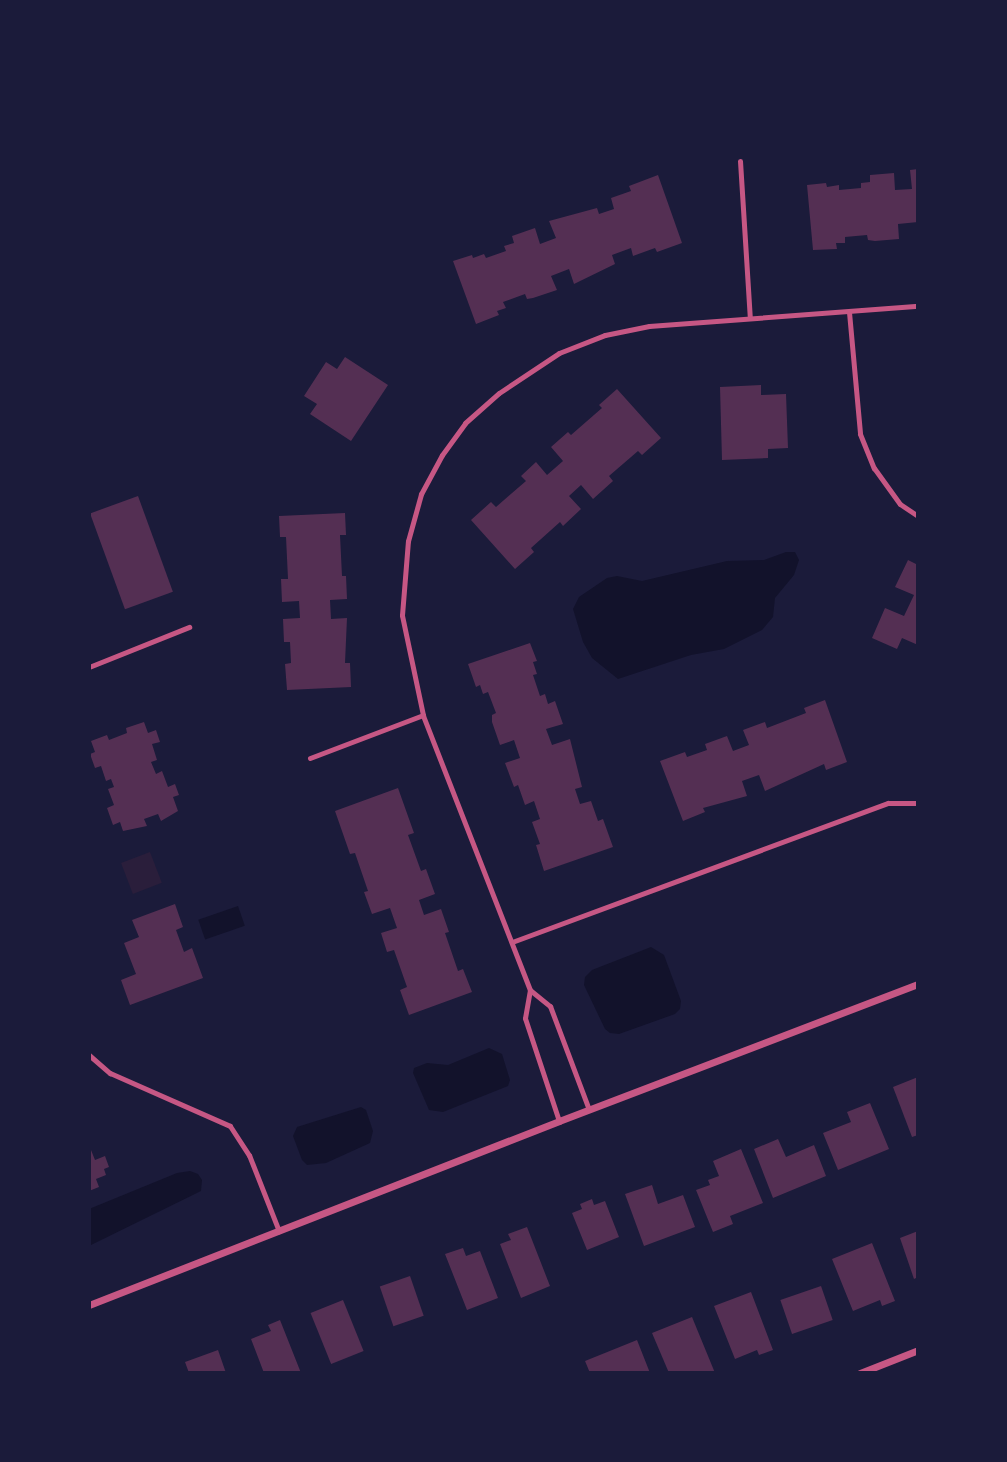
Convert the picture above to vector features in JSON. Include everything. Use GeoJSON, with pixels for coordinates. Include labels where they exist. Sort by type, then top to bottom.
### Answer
{"type":"FeatureCollection","features":[{"type":"Feature","properties":{"kind":"street"},"geometry":{"type":"LineString","coordinates":[[89,1305],[918,984]]}},
{"type":"Feature","properties":{"kind":"street"},"geometry":{"type":"LineString","coordinates":[[860,1373],[918,1350]]}},
{"type":"Feature","properties":{"kind":"lane"},"geometry":{"type":"LineString","coordinates":[[740,161],[750,318]]}},
{"type":"Feature","properties":{"kind":"lane"},"geometry":{"type":"LineString","coordinates":[[559,1121],[525,1018],[530,990],[423,715],[402,615],[408,541],[421,494],[442,455],[465,423],[499,393],[559,353],[606,335],[649,326],[918,306]]}},
{"type":"Feature","properties":{"kind":"lane"},"geometry":{"type":"LineString","coordinates":[[849,312],[860,434],[874,468],[900,504],[918,516]]}},
{"type":"Feature","properties":{"kind":"lane"},"geometry":{"type":"LineString","coordinates":[[89,666],[190,627]]}},
{"type":"Feature","properties":{"kind":"lane"},"geometry":{"type":"LineString","coordinates":[[310,758],[423,715]]}},
{"type":"Feature","properties":{"kind":"lane"},"geometry":{"type":"LineString","coordinates":[[512,942],[888,803],[918,803]]}},
{"type":"Feature","properties":{"kind":"lane"},"geometry":{"type":"LineString","coordinates":[[530,990],[550,1006],[589,1110]]}},
{"type":"Feature","properties":{"kind":"lane"},"geometry":{"type":"LineString","coordinates":[[89,1055],[110,1073],[230,1126],[250,1154],[279,1231]]}},
{"type":"Feature","properties":{"kind":"shaded area"},"geometry":{"type":"Polygon","coordinates":[[[786,552],[795,552],[799,560],[794,575],[775,598],[773,617],[762,630],[724,649],[691,655],[618,679],[592,658],[583,642],[573,609],[579,597],[607,578],[617,576],[642,581],[727,561],[764,560],[786,552]]]}},
{"type":"Feature","properties":{"kind":"shaded area"},"geometry":{"type":"Polygon","coordinates":[[[150,852],[162,883],[133,894],[121,863],[150,852]]]}},
{"type":"Feature","properties":{"kind":"shaded area"},"geometry":{"type":"Polygon","coordinates":[[[238,906],[245,926],[205,940],[198,920],[238,906]]]}},
{"type":"Feature","properties":{"kind":"shaded area"},"geometry":{"type":"Polygon","coordinates":[[[651,947],[664,955],[681,1001],[680,1009],[675,1014],[619,1034],[610,1033],[605,1029],[584,985],[585,977],[592,970],[651,947]]]}},
{"type":"Feature","properties":{"kind":"shaded area"},"geometry":{"type":"Polygon","coordinates":[[[489,1048],[502,1054],[510,1080],[508,1086],[443,1112],[429,1110],[413,1073],[414,1068],[427,1063],[448,1065],[489,1048]]]}},
{"type":"Feature","properties":{"kind":"shaded area"},"geometry":{"type":"Polygon","coordinates":[[[361,1107],[366,1110],[373,1131],[370,1143],[326,1163],[307,1165],[302,1160],[293,1136],[297,1127],[361,1107]]]}},
{"type":"Feature","properties":{"kind":"shaded area"},"geometry":{"type":"Polygon","coordinates":[[[190,1171],[198,1174],[202,1180],[201,1191],[89,1246],[89,1209],[177,1173],[190,1171]]]}},
{"type":"Feature","properties":{"kind":"building"},"geometry":{"type":"Polygon","coordinates":[[[918,169],[918,222],[898,224],[899,239],[875,241],[868,240],[867,235],[845,237],[845,243],[836,243],[837,249],[813,250],[807,185],[839,185],[839,190],[861,188],[861,183],[870,182],[870,175],[894,173],[895,190],[912,189],[910,170],[918,169]]]}},
{"type":"Feature","properties":{"kind":"building"},"geometry":{"type":"Polygon","coordinates":[[[658,175],[682,243],[657,252],[655,248],[633,256],[631,248],[612,255],[615,264],[574,284],[569,269],[551,276],[557,290],[527,299],[525,294],[503,302],[506,308],[497,311],[499,315],[476,324],[453,261],[472,255],[473,258],[484,254],[486,258],[506,251],[504,246],[514,243],[512,236],[535,228],[540,244],[556,238],[549,221],[597,208],[599,214],[614,209],[611,198],[631,191],[629,186],[658,175]]]}},
{"type":"Feature","properties":{"kind":"building"},"geometry":{"type":"Polygon","coordinates":[[[345,357],[388,385],[351,441],[310,414],[317,404],[304,396],[326,362],[337,369],[345,357]]]}},
{"type":"Feature","properties":{"kind":"building"},"geometry":{"type":"Polygon","coordinates":[[[761,385],[761,395],[786,394],[788,448],[768,449],[768,458],[722,460],[720,387],[761,385]]]}},
{"type":"Feature","properties":{"kind":"building"},"geometry":{"type":"Polygon","coordinates":[[[617,389],[661,438],[642,455],[638,451],[609,476],[613,481],[593,499],[581,485],[569,496],[581,509],[563,526],[560,522],[531,548],[534,552],[515,569],[471,520],[491,502],[496,507],[526,481],[521,476],[536,462],[547,475],[563,461],[551,447],[568,432],[571,435],[602,408],[599,405],[617,389]]]}},
{"type":"Feature","properties":{"kind":"building"},"geometry":{"type":"Polygon","coordinates":[[[138,496],[173,592],[125,609],[90,513],[138,496]]]}},
{"type":"Feature","properties":{"kind":"building"},"geometry":{"type":"Polygon","coordinates":[[[345,513],[346,535],[340,535],[342,576],[346,576],[347,599],[330,600],[331,619],[347,618],[345,663],[350,663],[351,687],[287,690],[285,664],[291,663],[290,642],[284,642],[283,619],[300,618],[299,601],[282,602],[281,579],[288,579],[286,537],[280,537],[279,516],[345,513]]]}},
{"type":"Feature","properties":{"kind":"building"},"geometry":{"type":"Polygon","coordinates":[[[908,560],[918,565],[918,645],[902,638],[897,649],[872,638],[885,608],[904,616],[914,595],[895,587],[908,560]]]}},
{"type":"Feature","properties":{"kind":"building"},"geometry":{"type":"Polygon","coordinates":[[[530,643],[537,661],[533,662],[537,674],[533,675],[540,696],[545,694],[548,704],[555,701],[563,724],[546,729],[552,745],[570,739],[582,787],[575,789],[580,804],[591,801],[598,821],[603,819],[613,847],[544,871],[536,845],[540,844],[532,822],[540,819],[534,801],[525,805],[518,785],[514,787],[505,763],[520,758],[514,740],[500,745],[492,722],[492,715],[496,713],[488,692],[483,694],[480,685],[476,687],[468,664],[530,643]]]}},
{"type":"Feature","properties":{"kind":"building"},"geometry":{"type":"Polygon","coordinates":[[[825,700],[847,762],[826,770],[824,764],[765,791],[759,775],[742,781],[747,796],[703,808],[705,812],[683,821],[660,761],[685,752],[687,757],[707,750],[705,744],[727,736],[733,751],[749,745],[743,730],[765,722],[767,728],[806,713],[804,708],[825,700]]]}},
{"type":"Feature","properties":{"kind":"building"},"geometry":{"type":"Polygon","coordinates":[[[144,722],[148,733],[156,730],[160,742],[152,744],[157,760],[151,762],[156,774],[162,771],[168,787],[175,784],[179,795],[173,797],[178,811],[161,821],[158,814],[144,819],[147,826],[123,831],[120,822],[113,825],[107,808],[114,805],[108,789],[114,787],[111,779],[106,781],[101,766],[95,768],[90,754],[95,752],[91,741],[107,735],[109,740],[127,733],[126,728],[144,722]]]}},
{"type":"Feature","properties":{"kind":"building"},"geometry":{"type":"Polygon","coordinates":[[[398,788],[414,833],[408,835],[421,871],[426,869],[435,894],[419,900],[424,915],[441,909],[449,932],[445,933],[458,971],[463,969],[472,992],[409,1015],[400,990],[407,987],[394,950],[387,952],[381,933],[397,928],[390,908],[372,914],[364,892],[368,891],[355,853],[350,854],[335,811],[398,788]]]}},
{"type":"Feature","properties":{"kind":"building"},"geometry":{"type":"Polygon","coordinates":[[[175,904],[183,927],[176,930],[184,952],[192,948],[203,978],[130,1005],[121,980],[136,974],[124,943],[139,937],[132,920],[175,904]]]}},
{"type":"Feature","properties":{"kind":"building"},"geometry":{"type":"Polygon","coordinates":[[[918,1077],[918,1135],[912,1137],[893,1087],[918,1077]]]}},
{"type":"Feature","properties":{"kind":"building"},"geometry":{"type":"Polygon","coordinates":[[[870,1103],[889,1149],[838,1170],[823,1133],[851,1122],[847,1112],[870,1103]]]}},
{"type":"Feature","properties":{"kind":"building"},"geometry":{"type":"Polygon","coordinates":[[[778,1139],[786,1157],[814,1145],[826,1176],[773,1198],[754,1149],[778,1139]]]}},
{"type":"Feature","properties":{"kind":"building"},"geometry":{"type":"Polygon","coordinates":[[[89,1145],[95,1160],[105,1156],[109,1167],[104,1169],[106,1175],[96,1179],[99,1187],[89,1191],[89,1145]]]}},
{"type":"Feature","properties":{"kind":"building"},"geometry":{"type":"Polygon","coordinates":[[[741,1149],[763,1203],[730,1216],[733,1224],[713,1232],[696,1190],[710,1185],[708,1180],[719,1176],[713,1161],[741,1149]]]}},
{"type":"Feature","properties":{"kind":"building"},"geometry":{"type":"Polygon","coordinates":[[[652,1185],[658,1204],[683,1195],[695,1227],[644,1246],[625,1194],[652,1185]]]}},
{"type":"Feature","properties":{"kind":"building"},"geometry":{"type":"Polygon","coordinates":[[[592,1199],[594,1205],[605,1201],[619,1237],[587,1250],[572,1213],[582,1209],[580,1204],[592,1199]]]}},
{"type":"Feature","properties":{"kind":"building"},"geometry":{"type":"Polygon","coordinates":[[[527,1227],[550,1286],[521,1298],[500,1244],[511,1240],[508,1234],[527,1227]]]}},
{"type":"Feature","properties":{"kind":"building"},"geometry":{"type":"Polygon","coordinates":[[[918,1231],[918,1277],[914,1279],[900,1238],[918,1231]]]}},
{"type":"Feature","properties":{"kind":"building"},"geometry":{"type":"Polygon","coordinates":[[[872,1243],[895,1301],[882,1306],[880,1300],[853,1311],[832,1259],[872,1243]]]}},
{"type":"Feature","properties":{"kind":"building"},"geometry":{"type":"Polygon","coordinates":[[[463,1248],[466,1256],[480,1251],[498,1298],[467,1310],[445,1254],[463,1248]]]}},
{"type":"Feature","properties":{"kind":"building"},"geometry":{"type":"Polygon","coordinates":[[[410,1276],[424,1316],[393,1326],[380,1286],[410,1276]]]}},
{"type":"Feature","properties":{"kind":"building"},"geometry":{"type":"Polygon","coordinates":[[[821,1286],[833,1320],[792,1334],[780,1300],[821,1286]]]}},
{"type":"Feature","properties":{"kind":"building"},"geometry":{"type":"Polygon","coordinates":[[[751,1292],[773,1350],[759,1355],[757,1350],[735,1359],[714,1306],[751,1292]]]}},
{"type":"Feature","properties":{"kind":"building"},"geometry":{"type":"Polygon","coordinates":[[[343,1300],[364,1351],[331,1364],[311,1313],[343,1300]]]}},
{"type":"Feature","properties":{"kind":"building"},"geometry":{"type":"Polygon","coordinates":[[[692,1317],[715,1373],[669,1373],[652,1333],[692,1317]]]}},
{"type":"Feature","properties":{"kind":"building"},"geometry":{"type":"Polygon","coordinates":[[[280,1320],[301,1373],[264,1373],[251,1339],[271,1331],[268,1325],[280,1320]]]}},
{"type":"Feature","properties":{"kind":"building"},"geometry":{"type":"Polygon","coordinates":[[[637,1340],[650,1373],[590,1373],[585,1361],[637,1340]]]}},
{"type":"Feature","properties":{"kind":"building"},"geometry":{"type":"Polygon","coordinates":[[[218,1350],[226,1373],[189,1373],[185,1362],[218,1350]]]}}]}
